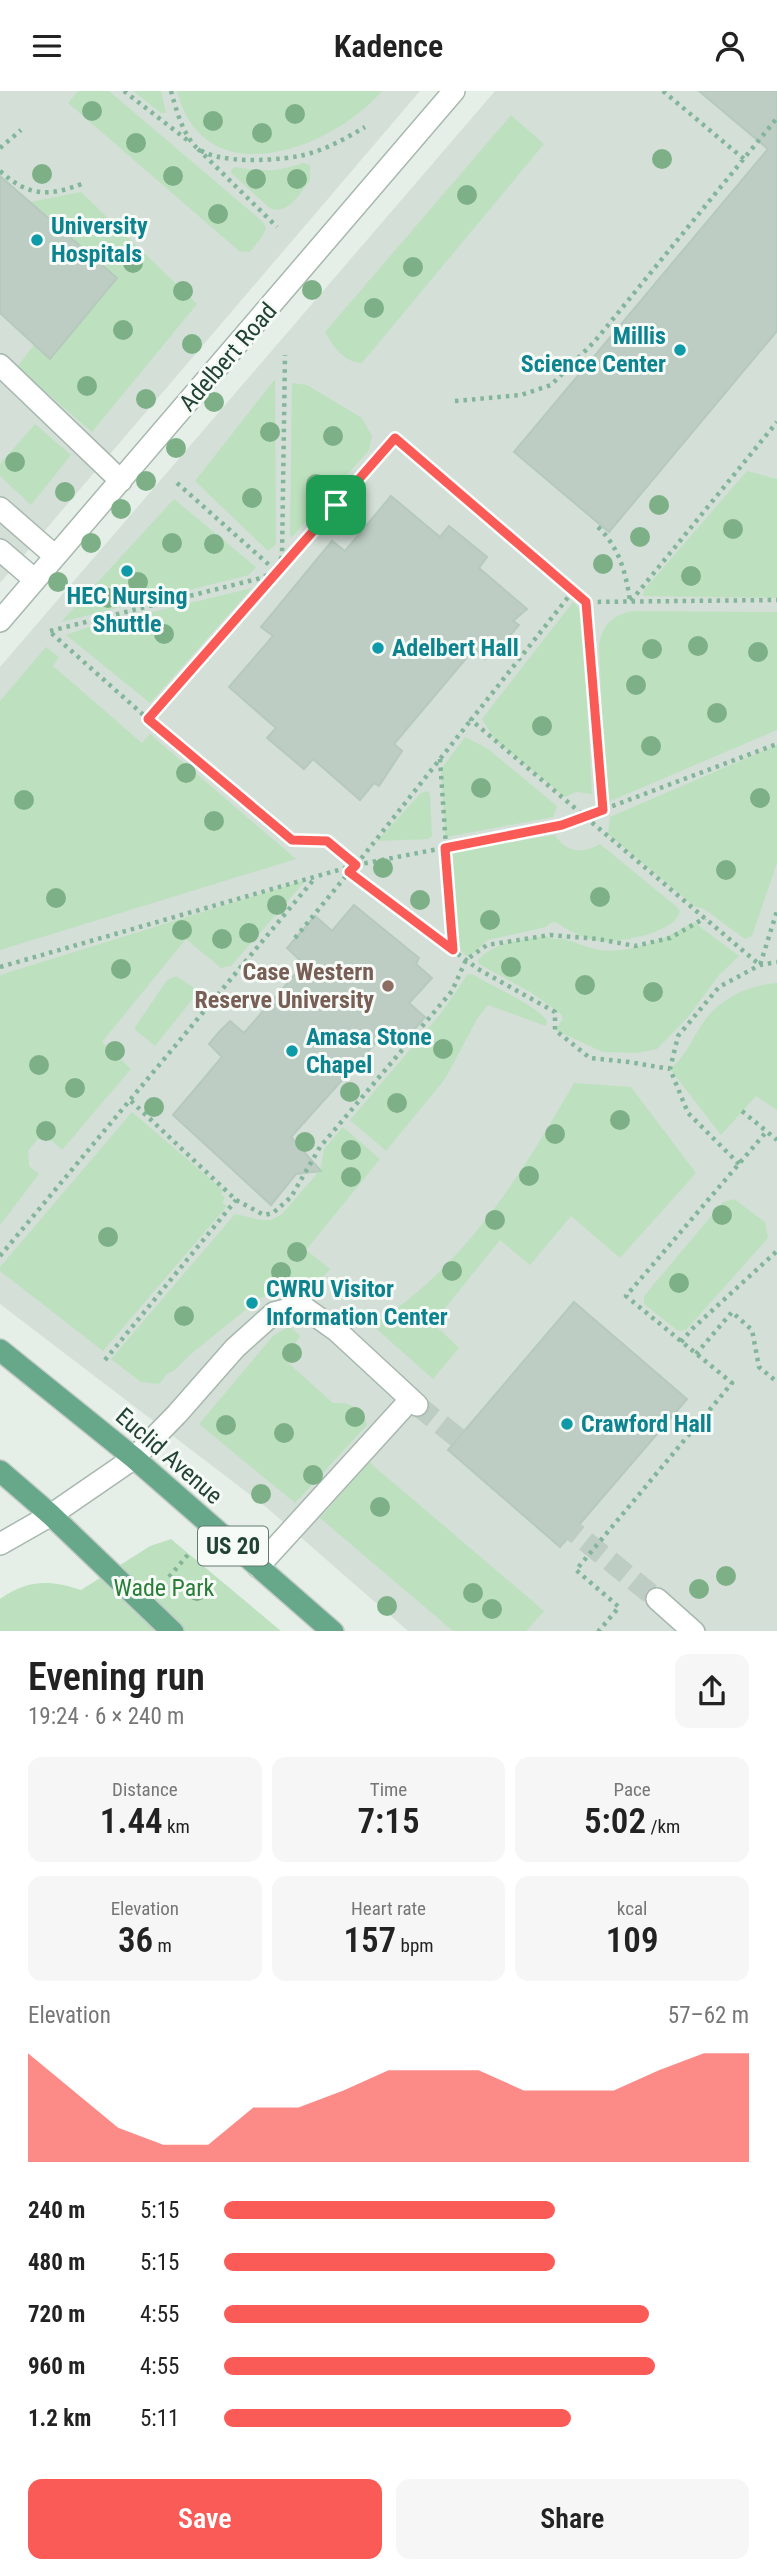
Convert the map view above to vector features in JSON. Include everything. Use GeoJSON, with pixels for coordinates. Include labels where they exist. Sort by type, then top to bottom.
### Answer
{"type":"FeatureCollection","features":[{"type":"Feature","properties":{"kind":"main road","name":"Euclid Avenue"},"geometry":{"type":"LineString","coordinates":[[0,1350],[134,1458],[332,1631]]}},
{"type":"Feature","properties":{"kind":"main road"},"geometry":{"type":"LineString","coordinates":[[0,1471],[51,1515],[172,1631]]}},
{"type":"Feature","properties":{"kind":"street","name":"Adelbert Road"},"geometry":{"type":"LineString","coordinates":[[0,621],[454,91]]}},
{"type":"Feature","properties":{"kind":"street"},"geometry":{"type":"LineString","coordinates":[[0,365],[121,481]]}},
{"type":"Feature","properties":{"kind":"street"},"geometry":{"type":"LineString","coordinates":[[0,508],[55,556]]}},
{"type":"Feature","properties":{"kind":"street"},"geometry":{"type":"LineString","coordinates":[[0,550],[35,580]]}},
{"type":"Feature","properties":{"kind":"street"},"geometry":{"type":"LineString","coordinates":[[0,1544],[51,1515],[134,1458],[235,1348],[274,1313],[302,1306],[337,1331],[413,1402],[258,1567]]}},
{"type":"Feature","properties":{"kind":"street"},"geometry":{"type":"LineString","coordinates":[[657,1599],[693,1631]]}},
{"type":"Feature","properties":{"kind":"path"},"geometry":{"type":"LineString","coordinates":[[124,91],[196,147],[277,227]]}},
{"type":"Feature","properties":{"kind":"path"},"geometry":{"type":"LineString","coordinates":[[171,91],[177,112],[196,147],[234,159],[277,159],[311,153],[338,143],[365,127]]}},
{"type":"Feature","properties":{"kind":"path"},"geometry":{"type":"LineString","coordinates":[[663,91],[744,159]]}},
{"type":"Feature","properties":{"kind":"path"},"geometry":{"type":"LineString","coordinates":[[455,401],[521,394],[551,385],[595,341],[777,118]]}},
{"type":"Feature","properties":{"kind":"path"},"geometry":{"type":"LineString","coordinates":[[0,148],[21,130]]}},
{"type":"Feature","properties":{"kind":"path"},"geometry":{"type":"LineString","coordinates":[[0,171],[20,186],[43,193],[63,191],[84,183]]}},
{"type":"Feature","properties":{"kind":"path"},"geometry":{"type":"LineString","coordinates":[[285,355],[282,556],[276,571],[261,578],[49,631],[148,719],[292,840],[327,841],[356,865]]}},
{"type":"Feature","properties":{"kind":"path"},"geometry":{"type":"LineString","coordinates":[[631,601],[777,422]]}},
{"type":"Feature","properties":{"kind":"path"},"geometry":{"type":"LineString","coordinates":[[148,719],[395,438],[586,602],[777,600]]}},
{"type":"Feature","properties":{"kind":"path"},"geometry":{"type":"LineString","coordinates":[[177,483],[276,571]]}},
{"type":"Feature","properties":{"kind":"path"},"geometry":{"type":"LineString","coordinates":[[598,527],[614,545],[626,576],[631,601]]}},
{"type":"Feature","properties":{"kind":"path"},"geometry":{"type":"LineString","coordinates":[[295,938],[573,591]]}},
{"type":"Feature","properties":{"kind":"path"},"geometry":{"type":"LineString","coordinates":[[586,602],[603,810]]}},
{"type":"Feature","properties":{"kind":"path"},"geometry":{"type":"LineString","coordinates":[[471,720],[760,965]]}},
{"type":"Feature","properties":{"kind":"path"},"geometry":{"type":"LineString","coordinates":[[0,967],[356,865],[562,825],[777,744]]}},
{"type":"Feature","properties":{"kind":"path"},"geometry":{"type":"LineString","coordinates":[[440,758],[453,950]]}},
{"type":"Feature","properties":{"kind":"path"},"geometry":{"type":"LineString","coordinates":[[349,872],[466,960],[555,1012],[555,1030],[590,1058],[670,1069]]}},
{"type":"Feature","properties":{"kind":"path"},"geometry":{"type":"LineString","coordinates":[[0,1256],[315,877]]}},
{"type":"Feature","properties":{"kind":"path"},"geometry":{"type":"LineString","coordinates":[[760,965],[777,911]]}},
{"type":"Feature","properties":{"kind":"path"},"geometry":{"type":"LineString","coordinates":[[131,1101],[236,1200],[264,1215],[273,1213],[291,1197],[320,1147],[452,991],[466,960],[487,945],[550,935],[598,939],[635,946],[670,938],[705,918]]}},
{"type":"Feature","properties":{"kind":"path"},"geometry":{"type":"LineString","coordinates":[[739,1164],[688,1113],[670,1069],[678,1036],[719,987],[760,965],[777,962]]}},
{"type":"Feature","properties":{"kind":"path"},"geometry":{"type":"LineString","coordinates":[[742,1111],[777,1140]]}},
{"type":"Feature","properties":{"kind":"path"},"geometry":{"type":"LineString","coordinates":[[599,1631],[619,1607],[576,1570],[732,1383],[626,1296],[767,1131]]}},
{"type":"Feature","properties":{"kind":"path"},"geometry":{"type":"LineString","coordinates":[[105,1360],[236,1200]]}},
{"type":"Feature","properties":{"kind":"path"},"geometry":{"type":"LineString","coordinates":[[681,1342],[777,1251]]}},
{"type":"Feature","properties":{"kind":"path"},"geometry":{"type":"LineString","coordinates":[[696,1354],[732,1313],[752,1330],[759,1367],[777,1382]]}},
{"type":"Feature","properties":{"kind":"path"},"geometry":{"type":"LineString","coordinates":[[169,1577],[193,1550]]}},
{"type":"Feature","properties":{"kind":"shaded area"},"geometry":{"type":"Polygon","coordinates":[[[0,91],[420,91],[0,583],[0,91]]]}},
{"type":"Feature","properties":{"kind":"shaded area","name":"Case Western Reserve University"},"geometry":{"type":"Polygon","coordinates":[[[495,91],[777,91],[777,1631],[408,1631],[266,1507],[0,1304],[0,667],[495,91]]]}},
{"type":"Feature","properties":{"kind":"green space"},"geometry":{"type":"Polygon","coordinates":[[[78,91],[109,91],[263,222],[266,228],[263,235],[250,252],[239,251],[68,103],[78,91]]]}},
{"type":"Feature","properties":{"kind":"green space"},"geometry":{"type":"Polygon","coordinates":[[[133,91],[161,91],[166,113],[161,113],[133,91]]]}},
{"type":"Feature","properties":{"kind":"green space"},"geometry":{"type":"Polygon","coordinates":[[[177,91],[382,91],[360,112],[332,131],[302,145],[270,153],[240,153],[213,144],[191,124],[177,91]]]}},
{"type":"Feature","properties":{"kind":"green space"},"geometry":{"type":"Polygon","coordinates":[[[511,115],[544,144],[362,363],[344,357],[325,332],[511,115]]]}},
{"type":"Feature","properties":{"kind":"green space"},"geometry":{"type":"Polygon","coordinates":[[[303,163],[310,165],[310,180],[293,202],[276,210],[270,208],[231,173],[236,167],[270,170],[303,163]]]}},
{"type":"Feature","properties":{"kind":"green space"},"geometry":{"type":"Polygon","coordinates":[[[81,192],[197,304],[92,432],[17,367],[34,345],[50,359],[117,278],[30,202],[81,192]]]}},
{"type":"Feature","properties":{"kind":"green space"},"geometry":{"type":"Polygon","coordinates":[[[275,379],[276,544],[268,551],[195,481],[275,379]]]}},
{"type":"Feature","properties":{"kind":"green space"},"geometry":{"type":"Polygon","coordinates":[[[292,383],[307,385],[362,418],[372,436],[369,450],[293,536],[290,535],[292,383]]]}},
{"type":"Feature","properties":{"kind":"green space"},"geometry":{"type":"Polygon","coordinates":[[[35,424],[71,455],[31,505],[0,476],[0,464],[35,424]]]}},
{"type":"Feature","properties":{"kind":"green space"},"geometry":{"type":"Polygon","coordinates":[[[747,471],[777,479],[777,598],[643,596],[644,590],[747,471]]]}},
{"type":"Feature","properties":{"kind":"green space"},"geometry":{"type":"Polygon","coordinates":[[[174,499],[256,567],[249,575],[61,622],[174,499]]]}},
{"type":"Feature","properties":{"kind":"green space"},"geometry":{"type":"Polygon","coordinates":[[[252,588],[150,703],[66,635],[86,628],[252,588]]]}},
{"type":"Feature","properties":{"kind":"green space"},"geometry":{"type":"Polygon","coordinates":[[[573,602],[582,612],[592,794],[576,792],[565,797],[495,740],[482,719],[573,602]]]}},
{"type":"Feature","properties":{"kind":"green space"},"geometry":{"type":"Polygon","coordinates":[[[632,611],[777,612],[777,730],[606,803],[599,645],[610,622],[619,615],[632,611]]]}},
{"type":"Feature","properties":{"kind":"green space"},"geometry":{"type":"Polygon","coordinates":[[[46,647],[59,657],[53,666],[142,743],[150,734],[296,859],[0,950],[0,701],[46,647]]]}},
{"type":"Feature","properties":{"kind":"green space"},"geometry":{"type":"Polygon","coordinates":[[[465,737],[488,749],[557,806],[553,817],[447,837],[441,769],[465,737]]]}},
{"type":"Feature","properties":{"kind":"green space"},"geometry":{"type":"Polygon","coordinates":[[[777,745],[777,863],[752,936],[745,939],[704,909],[694,906],[608,834],[610,817],[777,745]]]}},
{"type":"Feature","properties":{"kind":"green space"},"geometry":{"type":"Polygon","coordinates":[[[427,791],[430,794],[432,836],[429,839],[377,841],[421,793],[427,791]]]}},
{"type":"Feature","properties":{"kind":"green space"},"geometry":{"type":"Polygon","coordinates":[[[555,835],[564,845],[575,850],[587,850],[600,844],[677,907],[680,911],[677,918],[669,925],[646,935],[610,941],[583,937],[555,922],[546,927],[488,940],[470,956],[466,956],[457,945],[449,927],[446,854],[449,851],[555,835]]]}},
{"type":"Feature","properties":{"kind":"green space"},"geometry":{"type":"Polygon","coordinates":[[[306,880],[231,966],[221,968],[186,939],[102,1042],[131,1069],[62,1150],[52,1141],[38,1139],[28,1151],[29,1166],[39,1174],[0,1225],[0,975],[306,880]]]}},
{"type":"Feature","properties":{"kind":"green space"},"geometry":{"type":"Polygon","coordinates":[[[695,923],[739,956],[719,975],[688,1017],[657,1049],[637,1053],[603,1052],[555,1030],[563,1019],[561,1014],[532,993],[479,964],[478,960],[501,945],[546,936],[599,950],[635,948],[695,923]]]}},
{"type":"Feature","properties":{"kind":"green space"},"geometry":{"type":"Polygon","coordinates":[[[472,974],[533,1008],[547,1021],[546,1026],[488,1005],[477,1019],[445,1079],[386,1151],[350,1120],[442,1012],[467,975],[472,974]]]}},
{"type":"Feature","properties":{"kind":"green space"},"geometry":{"type":"Polygon","coordinates":[[[176,976],[199,991],[155,1046],[134,1029],[167,980],[176,976]]]}},
{"type":"Feature","properties":{"kind":"green space"},"geometry":{"type":"Polygon","coordinates":[[[777,983],[777,1110],[756,1096],[721,1135],[670,1069],[686,1052],[705,1020],[719,1005],[756,986],[777,983]]]}},
{"type":"Feature","properties":{"kind":"green space"},"geometry":{"type":"Polygon","coordinates":[[[574,1083],[631,1087],[696,1173],[620,1258],[571,1216],[530,1265],[500,1240],[433,1323],[459,1348],[433,1379],[372,1325],[405,1302],[435,1276],[488,1217],[533,1151],[574,1083]]]}},
{"type":"Feature","properties":{"kind":"green space"},"geometry":{"type":"Polygon","coordinates":[[[132,1112],[223,1190],[221,1194],[225,1198],[222,1203],[227,1206],[103,1351],[0,1271],[0,1267],[132,1112]]]}},
{"type":"Feature","properties":{"kind":"green space"},"geometry":{"type":"Polygon","coordinates":[[[343,1127],[380,1159],[306,1250],[330,1269],[321,1279],[260,1298],[167,1374],[159,1384],[141,1382],[111,1359],[235,1214],[271,1220],[282,1214],[315,1176],[321,1167],[324,1149],[343,1127]]]}},
{"type":"Feature","properties":{"kind":"green space"},"geometry":{"type":"Polygon","coordinates":[[[734,1199],[765,1222],[768,1238],[686,1330],[678,1331],[644,1304],[644,1296],[723,1202],[734,1199]]]}},
{"type":"Feature","properties":{"kind":"green space"},"geometry":{"type":"Polygon","coordinates":[[[290,1326],[300,1336],[285,1360],[333,1403],[345,1403],[362,1410],[367,1425],[295,1503],[199,1424],[273,1336],[290,1326]]]}},
{"type":"Feature","properties":{"kind":"green space"},"geometry":{"type":"Polygon","coordinates":[[[369,1462],[544,1611],[526,1631],[453,1631],[320,1518],[369,1462]]]}},
{"type":"Feature","properties":{"kind":"green space","name":"Wade Park"},"geometry":{"type":"Polygon","coordinates":[[[171,1539],[281,1631],[0,1631],[0,1599],[10,1592],[39,1583],[59,1584],[81,1590],[150,1546],[171,1539]]]}},
{"type":"Feature","properties":{"kind":"building","name":"Millis Science Center"},"geometry":{"type":"Polygon","coordinates":[[[699,91],[777,91],[777,331],[609,532],[514,452],[768,149],[699,91]]]}},
{"type":"Feature","properties":{"kind":"building","name":"University Hospitals"},"geometry":{"type":"Polygon","coordinates":[[[0,176],[117,278],[50,359],[0,313],[0,176]]]}},
{"type":"Feature","properties":{"kind":"building","name":"Adelbert Hall"},"geometry":{"type":"Polygon","coordinates":[[[391,496],[440,537],[449,526],[487,557],[479,568],[527,609],[513,621],[519,625],[500,647],[497,645],[485,659],[474,649],[394,744],[402,751],[379,786],[374,783],[360,800],[313,759],[304,769],[267,738],[276,728],[229,687],[273,636],[261,627],[332,541],[345,551],[391,496]]]}},
{"type":"Feature","properties":{"kind":"building","name":"Amasa Stone Chapel"},"geometry":{"type":"Polygon","coordinates":[[[354,905],[419,958],[416,964],[432,978],[409,1003],[425,1017],[403,1043],[387,1030],[291,1137],[321,1171],[296,1174],[271,1205],[173,1115],[222,1057],[209,1044],[219,1032],[230,1021],[244,1033],[304,964],[287,948],[315,916],[332,931],[354,905]]]}},
{"type":"Feature","properties":{"kind":"building","name":"Crawford Hall"},"geometry":{"type":"Polygon","coordinates":[[[574,1302],[687,1399],[560,1547],[448,1450],[574,1302]]]}},
{"type":"Feature","properties":{"kind":"tunnel"},"geometry":{"type":"LineString","coordinates":[[417,1405],[657,1599]]}},
{"type":"Feature","properties":{"kind":"place","name":"University Hospitals"},"geometry":{"type":"Point","coordinates":[37,240]}},
{"type":"Feature","properties":{"kind":"place","name":"Millis Science Center"},"geometry":{"type":"Point","coordinates":[680,350]}},
{"type":"Feature","properties":{"kind":"place","name":"HEC Nursing Shuttle"},"geometry":{"type":"Point","coordinates":[127,571]}},
{"type":"Feature","properties":{"kind":"place","name":"Adelbert Hall"},"geometry":{"type":"Point","coordinates":[378,648]}},
{"type":"Feature","properties":{"kind":"place","name":"Case Western Reserve University"},"geometry":{"type":"Point","coordinates":[388,986]}},
{"type":"Feature","properties":{"kind":"place","name":"Amasa Stone Chapel"},"geometry":{"type":"Point","coordinates":[292,1051]}},
{"type":"Feature","properties":{"kind":"place","name":"CWRU Visitor Information Center"},"geometry":{"type":"Point","coordinates":[252,1303]}},
{"type":"Feature","properties":{"kind":"place","name":"Crawford Hall"},"geometry":{"type":"Point","coordinates":[567,1424]}},
{"type":"Feature","properties":{"kind":"route"},"geometry":{"type":"LineString","coordinates":[[395,438],[586,602],[603,810],[562,825],[445,848],[453,950],[358,880],[349,872],[356,865],[327,841],[292,840],[148,719],[336,505],[395,438]]}}]}
